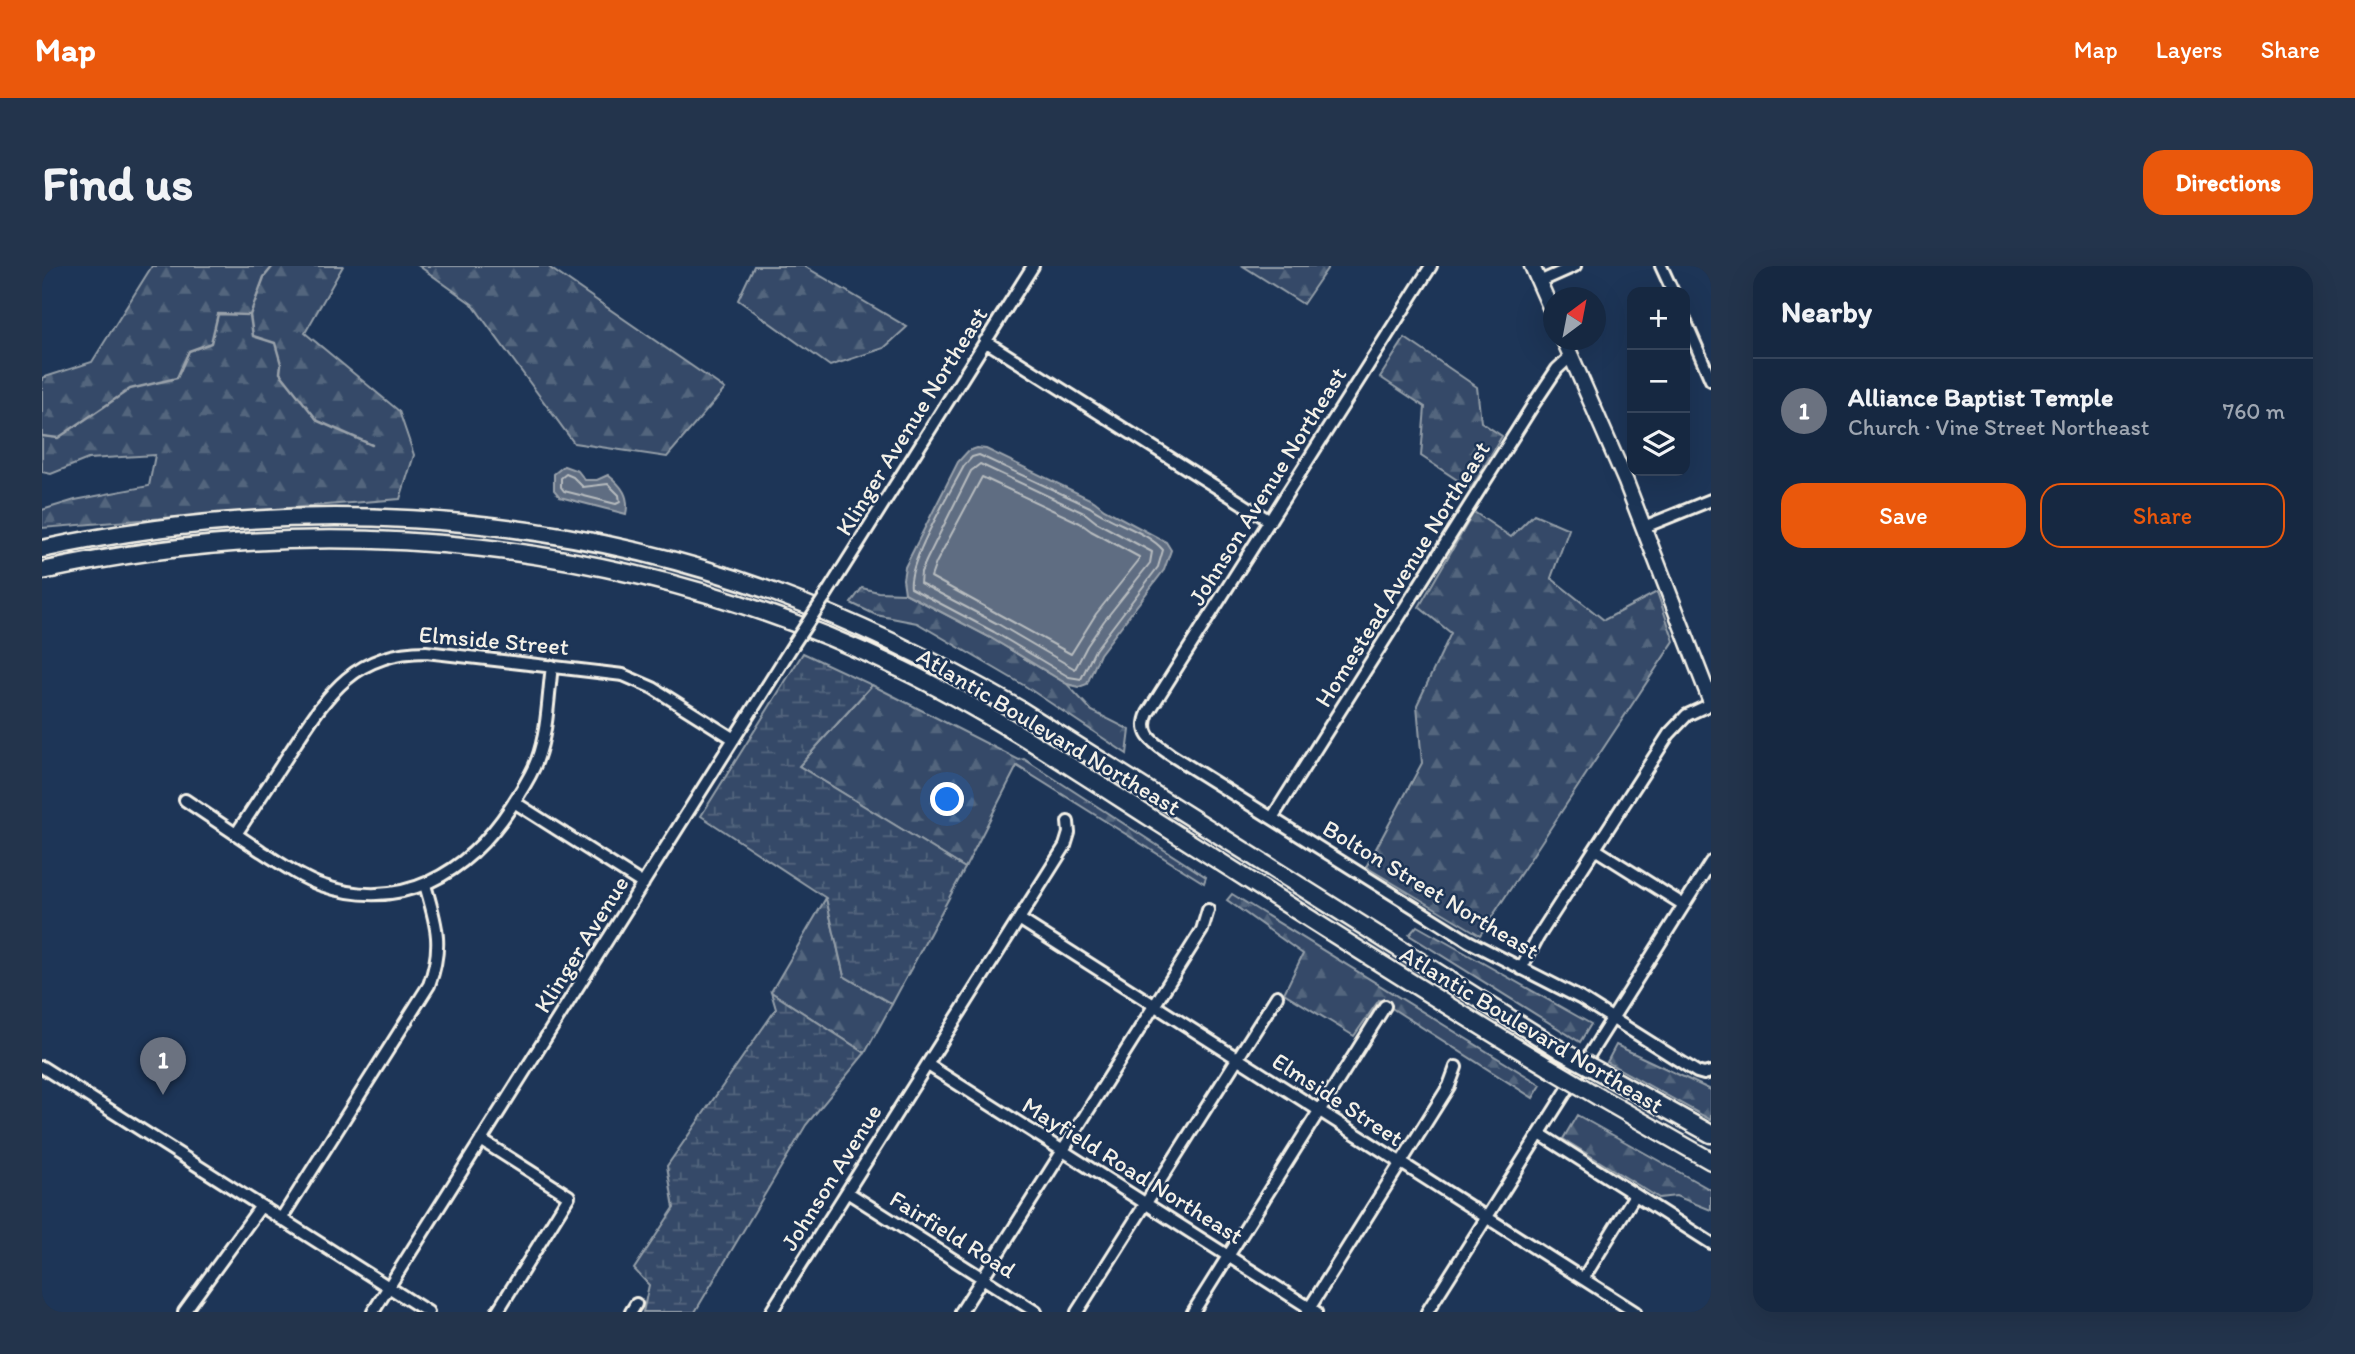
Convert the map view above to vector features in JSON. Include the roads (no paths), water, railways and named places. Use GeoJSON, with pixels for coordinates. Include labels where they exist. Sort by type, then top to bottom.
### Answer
{"type":"FeatureCollection","features":[{"type":"Feature","properties":{"kind":"highway","name":"Atlantic Boulevard Northeast"},"geometry":{"type":"LineString","coordinates":[[42,549],[133,531],[215,522],[336,517],[413,519],[517,530],[598,544],[674,562],[775,593],[886,638],[1019,709],[1562,1051],[1711,1134]]}},
{"type":"Feature","properties":{"kind":"highway","name":"Atlantic Boulevard Northeast"},"geometry":{"type":"LineString","coordinates":[[42,571],[195,545],[270,540],[384,539],[466,545],[547,556],[654,579],[740,604],[864,652],[970,706],[1550,1068],[1711,1161]]}},
{"type":"Feature","properties":{"kind":"main road"},"geometry":{"type":"LineString","coordinates":[[1532,266],[1543,292]]}},
{"type":"Feature","properties":{"kind":"main road"},"geometry":{"type":"LineString","coordinates":[[1568,350],[1644,527],[1711,703]]}},
{"type":"Feature","properties":{"kind":"street","name":"Klinger Avenue Northeast"},"geometry":{"type":"LineString","coordinates":[[824,598],[1033,266]]}},
{"type":"Feature","properties":{"kind":"street","name":"Johnson Avenue Northeast"},"geometry":{"type":"LineString","coordinates":[[1144,730],[1148,713],[1431,266]]}},
{"type":"Feature","properties":{"kind":"street"},"geometry":{"type":"LineString","coordinates":[[1539,282],[1575,266]]}},
{"type":"Feature","properties":{"kind":"street"},"geometry":{"type":"LineString","coordinates":[[1661,266],[1671,287]]}},
{"type":"Feature","properties":{"kind":"street"},"geometry":{"type":"LineString","coordinates":[[1690,332],[1711,380]]}},
{"type":"Feature","properties":{"kind":"street"},"geometry":{"type":"LineString","coordinates":[[985,341],[1270,521]]}},
{"type":"Feature","properties":{"kind":"street","name":"Homestead Avenue Northeast"},"geometry":{"type":"LineString","coordinates":[[1272,818],[1535,402],[1557,369],[1571,356]]}},
{"type":"Feature","properties":{"kind":"street"},"geometry":{"type":"LineString","coordinates":[[1644,527],[1711,500]]}},
{"type":"Feature","properties":{"kind":"street","name":"Klinger Avenue"},"geometry":{"type":"LineString","coordinates":[[373,1312],[824,598]]}},
{"type":"Feature","properties":{"kind":"street","name":"Elmside Street"},"geometry":{"type":"LineString","coordinates":[[236,834],[326,698],[344,679],[363,667],[393,655],[415,652],[612,673],[643,682],[734,739]]}},
{"type":"Feature","properties":{"kind":"street"},"geometry":{"type":"LineString","coordinates":[[185,800],[300,876],[330,888],[374,894],[425,885],[451,871],[477,851],[492,835],[514,802],[541,749],[552,666]]}},
{"type":"Feature","properties":{"kind":"street"},"geometry":{"type":"LineString","coordinates":[[1521,969],[1538,937],[1669,734],[1687,715],[1711,703]]}},
{"type":"Feature","properties":{"kind":"street","name":"Bolton Street Northeast"},"geometry":{"type":"LineString","coordinates":[[1144,730],[1157,746],[1468,942],[1580,998],[1697,1072],[1708,1073]]}},
{"type":"Feature","properties":{"kind":"street"},"geometry":{"type":"LineString","coordinates":[[514,802],[643,884]]}},
{"type":"Feature","properties":{"kind":"street"},"geometry":{"type":"LineString","coordinates":[[928,1065],[1065,846],[1069,834],[1068,822]]}},
{"type":"Feature","properties":{"kind":"street"},"geometry":{"type":"LineString","coordinates":[[1595,849],[1684,905]]}},
{"type":"Feature","properties":{"kind":"street"},"geometry":{"type":"LineString","coordinates":[[1427,1312],[1711,862]]}},
{"type":"Feature","properties":{"kind":"street"},"geometry":{"type":"LineString","coordinates":[[281,1219],[429,985],[436,962],[438,935],[425,885]]}},
{"type":"Feature","properties":{"kind":"street"},"geometry":{"type":"LineString","coordinates":[[961,1312],[1202,930],[1208,911]]}},
{"type":"Feature","properties":{"kind":"street","name":"Elmside Street"},"geometry":{"type":"LineString","coordinates":[[1019,919],[1635,1312]]}},
{"type":"Feature","properties":{"kind":"street"},"geometry":{"type":"LineString","coordinates":[[1077,1312],[1277,996]]}},
{"type":"Feature","properties":{"kind":"street"},"geometry":{"type":"LineString","coordinates":[[1193,1312],[1385,1006]]}},
{"type":"Feature","properties":{"kind":"street","name":"Mayfield Road Northeast"},"geometry":{"type":"LineString","coordinates":[[928,1065],[1311,1311]]}},
{"type":"Feature","properties":{"kind":"street","name":"Johnson Avenue"},"geometry":{"type":"LineString","coordinates":[[771,1312],[928,1065]]}},
{"type":"Feature","properties":{"kind":"street"},"geometry":{"type":"LineString","coordinates":[[42,1067],[428,1312]]}},
{"type":"Feature","properties":{"kind":"street"},"geometry":{"type":"LineString","coordinates":[[1311,1311],[1449,1086],[1456,1067]]}},
{"type":"Feature","properties":{"kind":"street"},"geometry":{"type":"LineString","coordinates":[[1540,1134],[1711,1243]]}},
{"type":"Feature","properties":{"kind":"street"},"geometry":{"type":"LineString","coordinates":[[481,1140],[569,1194],[497,1312]]}},
{"type":"Feature","properties":{"kind":"street","name":"Fairfield Road"},"geometry":{"type":"LineString","coordinates":[[847,1192],[1036,1312]]}},
{"type":"Feature","properties":{"kind":"street"},"geometry":{"type":"LineString","coordinates":[[1583,1279],[1635,1195]]}},
{"type":"Feature","properties":{"kind":"street"},"geometry":{"type":"LineString","coordinates":[[184,1312],[261,1206]]}},
{"type":"Feature","properties":{"kind":"water"},"geometry":{"type":"Polygon","coordinates":[[[986,449],[1094,501],[1166,542],[1171,550],[1164,570],[1100,654],[1087,684],[1079,687],[1067,684],[991,638],[905,593],[905,567],[958,462],[968,451],[986,449]]]}},
{"type":"Feature","properties":{"kind":"water"},"geometry":{"type":"Polygon","coordinates":[[[564,466],[578,471],[585,480],[597,480],[608,475],[624,492],[626,514],[560,497],[554,490],[554,474],[564,466]]]}},
{"type":"Feature","properties":{"kind":"waterway"},"geometry":{"type":"LineString","coordinates":[[42,436],[58,438],[130,389],[177,378],[189,351],[211,343],[218,314],[250,315],[264,277],[273,266]]}},
{"type":"Feature","properties":{"kind":"waterway"},"geometry":{"type":"LineString","coordinates":[[250,315],[253,336],[275,343],[281,364],[280,373],[318,421],[372,445]]}},
{"type":"Feature","properties":{"kind":"place","name":"Alliance Baptist Temple"},"geometry":{"type":"Point","coordinates":[163,1095]}}]}
